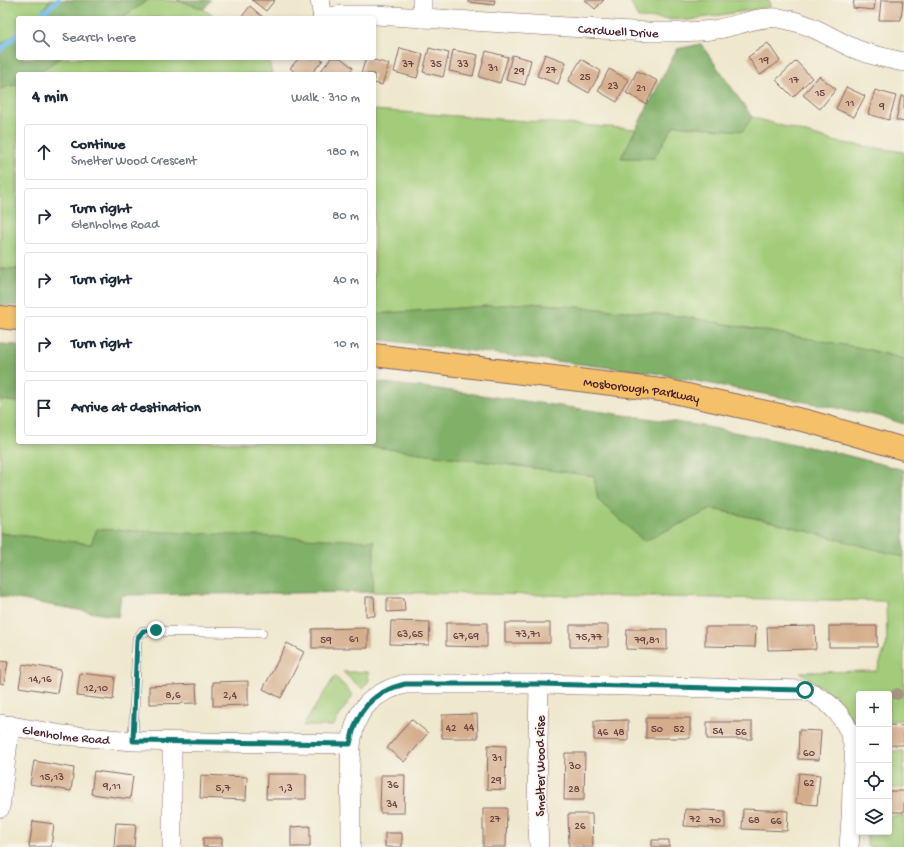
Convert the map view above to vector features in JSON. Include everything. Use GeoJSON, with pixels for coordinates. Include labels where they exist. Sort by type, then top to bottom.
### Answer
{"type":"FeatureCollection","features":[{"type":"Feature","properties":{"kind":"highway"},"geometry":{"type":"LineString","coordinates":[[0,317],[16,319]]}},
{"type":"Feature","properties":{"kind":"highway","name":"Mosborough Parkway"},"geometry":{"type":"LineString","coordinates":[[376,355],[669,391],[807,421],[904,449]]}},
{"type":"Feature","properties":{"kind":"street","name":"Cardwell Drive"},"geometry":{"type":"LineString","coordinates":[[320,0],[323,16]]}},
{"type":"Feature","properties":{"kind":"street","name":"Cardwell Drive"},"geometry":{"type":"LineString","coordinates":[[336,16],[422,9],[648,32],[679,32],[718,29],[753,21],[775,18],[808,24],[852,48],[904,62]]}},
{"type":"Feature","properties":{"kind":"street"},"geometry":{"type":"LineString","coordinates":[[351,847],[350,744],[353,726],[360,713],[375,697],[390,688],[405,684],[539,684],[805,690],[820,696],[833,706],[844,721],[850,733],[854,751],[849,847]]}},
{"type":"Feature","properties":{"kind":"street","name":"Smelter Wood Rise"},"geometry":{"type":"LineString","coordinates":[[539,684],[539,847]]}},
{"type":"Feature","properties":{"kind":"street","name":"Glenholme Road"},"geometry":{"type":"LineString","coordinates":[[5,724],[63,734],[133,741],[350,744]]}},
{"type":"Feature","properties":{"kind":"street"},"geometry":{"type":"LineString","coordinates":[[0,808],[5,724]]}},
{"type":"Feature","properties":{"kind":"street"},"geometry":{"type":"LineString","coordinates":[[172,742],[172,847]]}},
{"type":"Feature","properties":{"kind":"lane"},"geometry":{"type":"LineString","coordinates":[[133,741],[137,639],[143,631],[262,633]]}},
{"type":"Feature","properties":{"kind":"green space"},"geometry":{"type":"Polygon","coordinates":[[[0,0],[50,0],[38,16],[16,16],[16,33],[0,45],[0,0]]]}},
{"type":"Feature","properties":{"kind":"green space"},"geometry":{"type":"Polygon","coordinates":[[[50,0],[148,0],[124,16],[38,16],[50,0]]]}},
{"type":"Feature","properties":{"kind":"green space"},"geometry":{"type":"Polygon","coordinates":[[[148,0],[167,0],[192,5],[214,16],[124,16],[148,0]]]}},
{"type":"Feature","properties":{"kind":"green space"},"geometry":{"type":"Polygon","coordinates":[[[177,0],[211,0],[204,9],[177,0]]]}},
{"type":"Feature","properties":{"kind":"green space"},"geometry":{"type":"Polygon","coordinates":[[[630,0],[769,0],[770,7],[689,20],[638,18],[630,0]]]}},
{"type":"Feature","properties":{"kind":"green space"},"geometry":{"type":"Polygon","coordinates":[[[16,33],[16,60],[57,60],[39,72],[16,72],[16,85],[0,89],[0,45],[16,33]]]}},
{"type":"Feature","properties":{"kind":"green space"},"geometry":{"type":"Polygon","coordinates":[[[701,44],[752,117],[743,131],[674,125],[654,158],[621,158],[677,49],[701,44]]]}},
{"type":"Feature","properties":{"kind":"green space"},"geometry":{"type":"Polygon","coordinates":[[[57,60],[268,60],[272,72],[39,72],[57,60]]]}},
{"type":"Feature","properties":{"kind":"green space"},"geometry":{"type":"Polygon","coordinates":[[[16,85],[16,269],[0,268],[0,89],[16,85]]]}},
{"type":"Feature","properties":{"kind":"green space"},"geometry":{"type":"Polygon","coordinates":[[[376,110],[636,129],[621,158],[654,158],[674,125],[743,131],[752,117],[837,142],[904,152],[904,359],[862,348],[680,316],[530,303],[376,314],[376,110]]]}},
{"type":"Feature","properties":{"kind":"green space"},"geometry":{"type":"Polygon","coordinates":[[[0,268],[16,269],[16,306],[0,305],[0,268]]]}},
{"type":"Feature","properties":{"kind":"green space"},"geometry":{"type":"Polygon","coordinates":[[[530,303],[680,316],[862,348],[904,359],[904,424],[879,416],[654,373],[376,339],[376,314],[530,303]]]}},
{"type":"Feature","properties":{"kind":"green space"},"geometry":{"type":"Polygon","coordinates":[[[0,344],[16,345],[16,402],[0,400],[0,344]]]}},
{"type":"Feature","properties":{"kind":"green space"},"geometry":{"type":"Polygon","coordinates":[[[376,382],[438,389],[703,426],[834,452],[904,470],[904,557],[773,522],[712,509],[644,541],[598,500],[594,476],[352,444],[376,444],[376,382]]]}},
{"type":"Feature","properties":{"kind":"green space"},"geometry":{"type":"Polygon","coordinates":[[[0,400],[16,402],[16,444],[352,444],[594,476],[598,500],[644,541],[712,509],[773,522],[904,557],[904,720],[892,721],[892,691],[856,691],[856,723],[854,723],[838,699],[800,672],[877,671],[887,643],[886,601],[373,592],[374,541],[91,544],[0,533],[0,400]]]}},
{"type":"Feature","properties":{"kind":"green space"},"geometry":{"type":"Polygon","coordinates":[[[97,529],[374,541],[373,592],[121,595],[118,617],[0,596],[0,533],[91,544],[97,529]]]}},
{"type":"Feature","properties":{"kind":"green space"},"geometry":{"type":"Polygon","coordinates":[[[343,672],[368,672],[369,681],[362,689],[343,672]]]}},
{"type":"Feature","properties":{"kind":"green space"},"geometry":{"type":"Polygon","coordinates":[[[335,676],[353,695],[333,726],[303,726],[335,676]]]}},
{"type":"Feature","properties":{"kind":"green space"},"geometry":{"type":"Polygon","coordinates":[[[892,751],[904,751],[904,788],[892,788],[892,751]]]}},
{"type":"Feature","properties":{"kind":"green space"},"geometry":{"type":"Polygon","coordinates":[[[892,816],[904,816],[904,847],[867,847],[867,835],[892,835],[892,816]]]}},
{"type":"Feature","properties":{"kind":"building"},"geometry":{"type":"Polygon","coordinates":[[[252,0],[275,0],[266,11],[252,0]]]}},
{"type":"Feature","properties":{"kind":"building"},"geometry":{"type":"Polygon","coordinates":[[[468,0],[495,0],[494,5],[468,2],[468,0]]]}},
{"type":"Feature","properties":{"kind":"building"},"geometry":{"type":"Polygon","coordinates":[[[585,0],[604,0],[595,9],[585,0]]]}},
{"type":"Feature","properties":{"kind":"building"},"geometry":{"type":"Polygon","coordinates":[[[854,0],[875,0],[874,10],[853,8],[854,0]]]}},
{"type":"Feature","properties":{"kind":"building"},"geometry":{"type":"Polygon","coordinates":[[[881,0],[903,0],[901,20],[879,20],[881,0]]]}},
{"type":"Feature","properties":{"kind":"building"},"geometry":{"type":"Polygon","coordinates":[[[250,6],[262,16],[242,16],[250,6]]]}},
{"type":"Feature","properties":{"kind":"building"},"geometry":{"type":"Polygon","coordinates":[[[768,43],[780,61],[760,75],[748,57],[768,43]]]}},
{"type":"Feature","properties":{"kind":"building"},"geometry":{"type":"Polygon","coordinates":[[[400,48],[423,54],[417,78],[394,72],[400,48]]]}},
{"type":"Feature","properties":{"kind":"building"},"geometry":{"type":"Polygon","coordinates":[[[429,48],[449,53],[443,77],[423,72],[429,48]]]}},
{"type":"Feature","properties":{"kind":"building"},"geometry":{"type":"Polygon","coordinates":[[[453,50],[478,55],[473,76],[449,71],[453,50]]]}},
{"type":"Feature","properties":{"kind":"building"},"geometry":{"type":"Polygon","coordinates":[[[486,51],[508,57],[500,83],[479,77],[486,51]]]}},
{"type":"Feature","properties":{"kind":"building"},"geometry":{"type":"Polygon","coordinates":[[[545,54],[566,62],[558,84],[537,76],[545,54]]]}},
{"type":"Feature","properties":{"kind":"building"},"geometry":{"type":"Polygon","coordinates":[[[512,55],[531,60],[525,85],[506,80],[512,55]]]}},
{"type":"Feature","properties":{"kind":"building"},"geometry":{"type":"Polygon","coordinates":[[[581,59],[601,71],[589,93],[568,81],[581,59]]]}},
{"type":"Feature","properties":{"kind":"building"},"geometry":{"type":"Polygon","coordinates":[[[297,60],[323,60],[313,72],[295,72],[290,68],[297,60]]]}},
{"type":"Feature","properties":{"kind":"building"},"geometry":{"type":"Polygon","coordinates":[[[329,60],[343,60],[353,68],[350,72],[320,72],[329,60]]]}},
{"type":"Feature","properties":{"kind":"building"},"geometry":{"type":"Polygon","coordinates":[[[365,60],[374,60],[389,64],[382,85],[376,84],[376,72],[362,72],[365,60]]]}},
{"type":"Feature","properties":{"kind":"building"},"geometry":{"type":"Polygon","coordinates":[[[796,61],[812,78],[793,97],[776,80],[796,61]]]}},
{"type":"Feature","properties":{"kind":"building"},"geometry":{"type":"Polygon","coordinates":[[[609,69],[629,80],[617,102],[598,91],[609,69]]]}},
{"type":"Feature","properties":{"kind":"building"},"geometry":{"type":"Polygon","coordinates":[[[637,71],[658,81],[646,104],[626,93],[637,71]]]}},
{"type":"Feature","properties":{"kind":"building"},"geometry":{"type":"Polygon","coordinates":[[[819,76],[836,89],[820,109],[803,95],[819,76]]]}},
{"type":"Feature","properties":{"kind":"building"},"geometry":{"type":"Polygon","coordinates":[[[846,87],[865,96],[854,117],[836,109],[846,87]]]}},
{"type":"Feature","properties":{"kind":"building"},"geometry":{"type":"Polygon","coordinates":[[[875,90],[896,96],[889,120],[868,114],[875,90]]]}},
{"type":"Feature","properties":{"kind":"building"},"geometry":{"type":"Polygon","coordinates":[[[901,96],[904,96],[904,122],[896,120],[901,96]]]}},
{"type":"Feature","properties":{"kind":"building"},"geometry":{"type":"Polygon","coordinates":[[[366,597],[374,597],[375,616],[366,616],[366,597]]]}},
{"type":"Feature","properties":{"kind":"building"},"geometry":{"type":"Polygon","coordinates":[[[387,598],[404,598],[405,611],[387,612],[387,598]]]}},
{"type":"Feature","properties":{"kind":"building"},"geometry":{"type":"Polygon","coordinates":[[[391,621],[430,622],[429,645],[390,644],[391,621]]]}},
{"type":"Feature","properties":{"kind":"building"},"geometry":{"type":"Polygon","coordinates":[[[446,623],[487,623],[487,647],[446,646],[446,623]]]}},
{"type":"Feature","properties":{"kind":"building"},"geometry":{"type":"Polygon","coordinates":[[[505,623],[550,623],[550,643],[505,643],[505,623]]]}},
{"type":"Feature","properties":{"kind":"building"},"geometry":{"type":"Polygon","coordinates":[[[570,625],[608,625],[608,647],[570,647],[570,625]]]}},
{"type":"Feature","properties":{"kind":"building"},"geometry":{"type":"Polygon","coordinates":[[[815,626],[816,649],[768,650],[767,627],[815,626]]]}},
{"type":"Feature","properties":{"kind":"building"},"geometry":{"type":"Polygon","coordinates":[[[829,626],[877,626],[877,647],[829,647],[829,626]]]}},
{"type":"Feature","properties":{"kind":"building"},"geometry":{"type":"Polygon","coordinates":[[[705,627],[756,627],[755,647],[705,646],[705,627]]]}},
{"type":"Feature","properties":{"kind":"building"},"geometry":{"type":"Polygon","coordinates":[[[368,628],[368,648],[312,648],[312,629],[368,628]]]}},
{"type":"Feature","properties":{"kind":"building"},"geometry":{"type":"Polygon","coordinates":[[[627,629],[667,629],[667,650],[626,649],[627,629]]]}},
{"type":"Feature","properties":{"kind":"building"},"geometry":{"type":"Polygon","coordinates":[[[287,643],[304,652],[281,698],[263,689],[287,643]]]}},
{"type":"Feature","properties":{"kind":"building"},"geometry":{"type":"Polygon","coordinates":[[[0,661],[8,662],[4,684],[0,683],[0,661]]]}},
{"type":"Feature","properties":{"kind":"building"},"geometry":{"type":"Polygon","coordinates":[[[23,664],[61,670],[57,693],[19,687],[23,664]]]}},
{"type":"Feature","properties":{"kind":"building"},"geometry":{"type":"Polygon","coordinates":[[[80,673],[115,677],[113,700],[77,696],[80,673]]]}},
{"type":"Feature","properties":{"kind":"building"},"geometry":{"type":"Polygon","coordinates":[[[248,681],[248,705],[213,706],[213,682],[248,681]]]}},
{"type":"Feature","properties":{"kind":"building"},"geometry":{"type":"Polygon","coordinates":[[[196,684],[197,703],[149,704],[149,686],[196,684]]]}},
{"type":"Feature","properties":{"kind":"building"},"geometry":{"type":"Polygon","coordinates":[[[477,714],[478,738],[442,738],[442,715],[477,714]]]}},
{"type":"Feature","properties":{"kind":"building"},"geometry":{"type":"Polygon","coordinates":[[[646,718],[690,718],[690,738],[646,738],[646,718]]]}},
{"type":"Feature","properties":{"kind":"building"},"geometry":{"type":"Polygon","coordinates":[[[411,719],[428,733],[404,762],[387,748],[411,719]]]}},
{"type":"Feature","properties":{"kind":"building"},"geometry":{"type":"Polygon","coordinates":[[[628,720],[628,741],[594,740],[594,721],[628,720]]]}},
{"type":"Feature","properties":{"kind":"building"},"geometry":{"type":"Polygon","coordinates":[[[707,722],[752,722],[752,739],[707,739],[707,722]]]}},
{"type":"Feature","properties":{"kind":"building"},"geometry":{"type":"Polygon","coordinates":[[[892,725],[904,726],[904,745],[892,745],[892,725]]]}},
{"type":"Feature","properties":{"kind":"building"},"geometry":{"type":"Polygon","coordinates":[[[799,730],[821,731],[819,760],[798,759],[799,730]]]}},
{"type":"Feature","properties":{"kind":"building"},"geometry":{"type":"Polygon","coordinates":[[[488,745],[506,746],[505,790],[487,789],[488,745]]]}},
{"type":"Feature","properties":{"kind":"building"},"geometry":{"type":"Polygon","coordinates":[[[565,753],[585,753],[584,800],[564,800],[565,753]]]}},
{"type":"Feature","properties":{"kind":"building"},"geometry":{"type":"Polygon","coordinates":[[[34,761],[74,768],[71,791],[30,784],[34,761]]]}},
{"type":"Feature","properties":{"kind":"building"},"geometry":{"type":"Polygon","coordinates":[[[94,771],[133,776],[130,799],[91,794],[94,771]]]}},
{"type":"Feature","properties":{"kind":"building"},"geometry":{"type":"Polygon","coordinates":[[[799,773],[820,775],[817,805],[796,803],[799,773]]]}},
{"type":"Feature","properties":{"kind":"building"},"geometry":{"type":"Polygon","coordinates":[[[267,774],[306,774],[306,799],[266,799],[267,774]]]}},
{"type":"Feature","properties":{"kind":"building"},"geometry":{"type":"Polygon","coordinates":[[[201,775],[247,777],[246,800],[200,798],[201,775]]]}},
{"type":"Feature","properties":{"kind":"building"},"geometry":{"type":"Polygon","coordinates":[[[381,775],[405,775],[404,813],[380,813],[381,775]]]}},
{"type":"Feature","properties":{"kind":"building"},"geometry":{"type":"Polygon","coordinates":[[[892,791],[904,791],[904,812],[892,812],[892,791]]]}},
{"type":"Feature","properties":{"kind":"building"},"geometry":{"type":"Polygon","coordinates":[[[483,808],[507,808],[506,847],[483,847],[483,808]]]}},
{"type":"Feature","properties":{"kind":"building"},"geometry":{"type":"Polygon","coordinates":[[[685,809],[725,811],[725,828],[684,826],[685,809]]]}},
{"type":"Feature","properties":{"kind":"building"},"geometry":{"type":"Polygon","coordinates":[[[743,809],[788,811],[787,831],[742,829],[743,809]]]}},
{"type":"Feature","properties":{"kind":"building"},"geometry":{"type":"Polygon","coordinates":[[[568,814],[592,814],[593,847],[569,847],[568,814]]]}},
{"type":"Feature","properties":{"kind":"building"},"geometry":{"type":"Polygon","coordinates":[[[33,821],[54,824],[51,847],[29,847],[33,821]]]}},
{"type":"Feature","properties":{"kind":"building"},"geometry":{"type":"Polygon","coordinates":[[[116,823],[136,824],[134,847],[114,847],[116,823]]]}},
{"type":"Feature","properties":{"kind":"building"},"geometry":{"type":"Polygon","coordinates":[[[310,826],[310,847],[291,847],[291,827],[310,826]]]}},
{"type":"Feature","properties":{"kind":"building"},"geometry":{"type":"Polygon","coordinates":[[[385,833],[402,833],[402,847],[385,847],[385,833]]]}},
{"type":"Feature","properties":{"kind":"building"},"geometry":{"type":"Polygon","coordinates":[[[203,838],[222,838],[222,847],[203,847],[203,838]]]}},
{"type":"Feature","properties":{"kind":"building"},"geometry":{"type":"Polygon","coordinates":[[[652,840],[669,840],[669,847],[652,847],[652,840]]]}},
{"type":"Feature","properties":{"kind":"waterway"},"geometry":{"type":"LineString","coordinates":[[39,16],[58,0]]}},
{"type":"Feature","properties":{"kind":"waterway"},"geometry":{"type":"LineString","coordinates":[[0,50],[16,36]]}},
{"type":"Feature","properties":{"kind":"route"},"geometry":{"type":"LineString","coordinates":[[156,630],[143,631],[137,639],[133,741],[350,744],[353,726],[360,713],[368,704],[375,697],[390,688],[405,684],[539,684],[805,690]]}}]}
